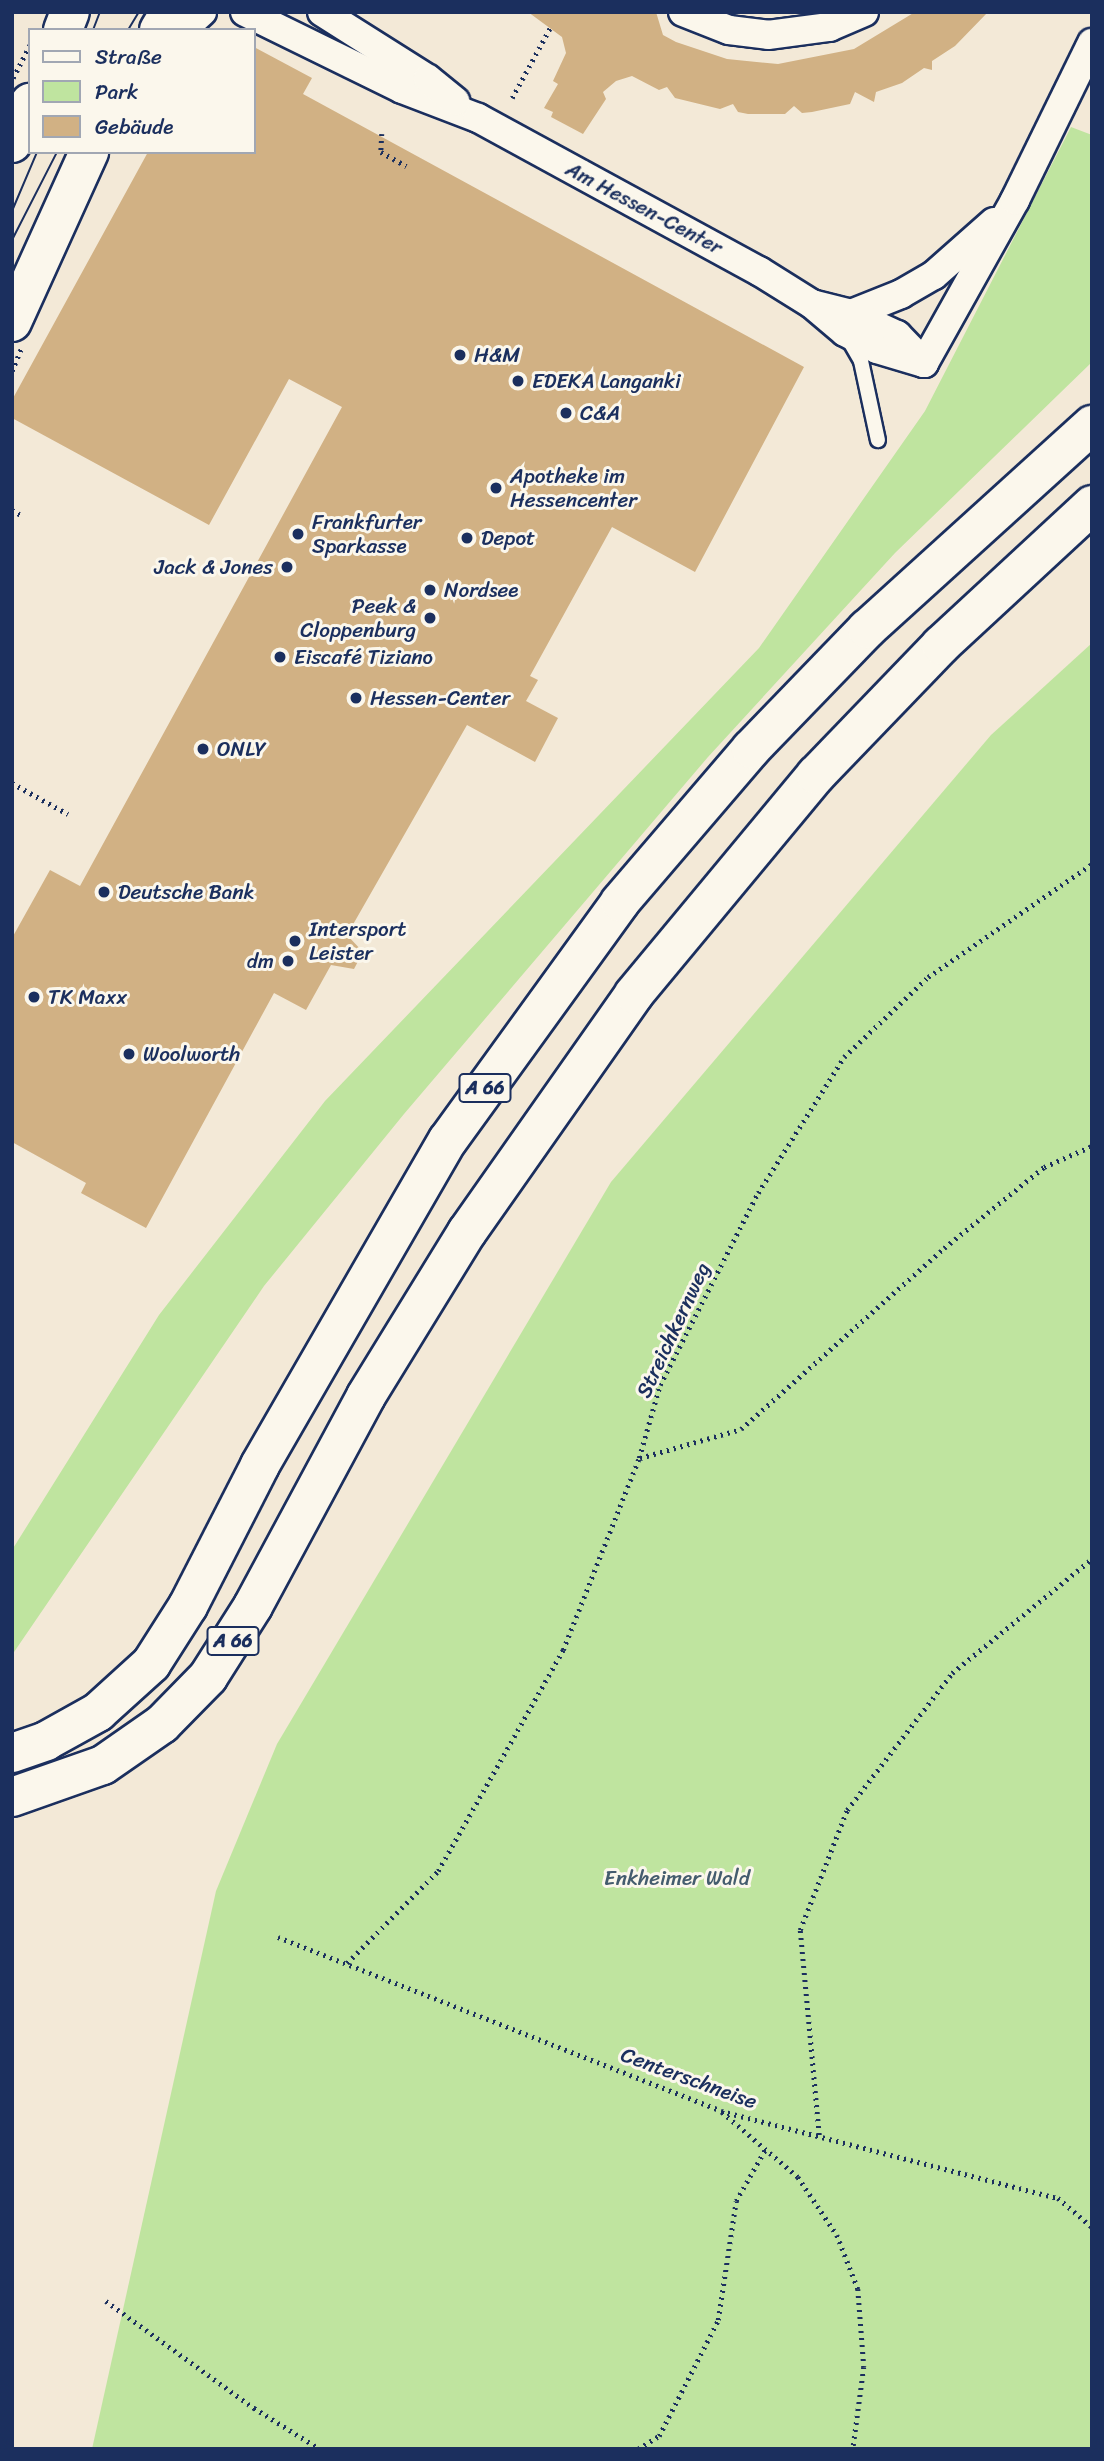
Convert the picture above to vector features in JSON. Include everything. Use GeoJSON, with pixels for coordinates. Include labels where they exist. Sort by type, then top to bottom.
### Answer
{"type":"FeatureCollection","features":[{"type":"Feature","properties":{"kind":"main road"},"geometry":{"type":"LineString","coordinates":[[64,28],[71,12]]}},
{"type":"Feature","properties":{"kind":"main road"},"geometry":{"type":"LineString","coordinates":[[160,28],[170,12]]}},
{"type":"Feature","properties":{"kind":"main road"},"geometry":{"type":"LineString","coordinates":[[12,143],[28,106]]}},
{"type":"Feature","properties":{"kind":"main road"},"geometry":{"type":"LineString","coordinates":[[17,334],[61,206],[88,154]]}},
{"type":"Feature","properties":{"kind":"main road","name":"A 66"},"geometry":{"type":"LineString","coordinates":[[12,1753],[46,1741],[90,1718],[151,1664],[188,1606],[260,1465],[448,1140],[620,902],[751,750],[867,629],[1092,425]]}},
{"type":"Feature","properties":{"kind":"main road","name":"A 66"},"geometry":{"type":"LineString","coordinates":[[12,1797],[103,1765],[162,1724],[199,1688],[226,1654],[366,1396],[467,1232],[634,994],[816,775],[941,645],[1092,505]]}},
{"type":"Feature","properties":{"kind":"street"},"geometry":{"type":"LineString","coordinates":[[184,28],[202,12]]}},
{"type":"Feature","properties":{"kind":"street","name":"Am Hessen-Center"},"geometry":{"type":"LineString","coordinates":[[245,12],[402,89],[473,116],[760,271],[848,323],[897,335],[924,363],[1015,200],[1092,43]]}},
{"type":"Feature","properties":{"kind":"street","name":"Am Hessen-Center"},"geometry":{"type":"LineString","coordinates":[[322,12],[428,79],[473,116]]}},
{"type":"Feature","properties":{"kind":"street","name":"Am Hessen-Center"},"geometry":{"type":"LineString","coordinates":[[336,12],[362,35]]}},
{"type":"Feature","properties":{"kind":"street"},"geometry":{"type":"LineString","coordinates":[[683,12],[729,30],[768,35],[829,27],[864,12]]}},
{"type":"Feature","properties":{"kind":"street"},"geometry":{"type":"LineString","coordinates":[[12,92],[28,100]]}},
{"type":"Feature","properties":{"kind":"street"},"geometry":{"type":"LineString","coordinates":[[61,206],[96,154]]}},
{"type":"Feature","properties":{"kind":"street","name":"Am Hessen-Center"},"geometry":{"type":"LineString","coordinates":[[848,323],[934,275],[1015,200]]}},
{"type":"Feature","properties":{"kind":"lane"},"geometry":{"type":"LineString","coordinates":[[848,323],[861,362],[878,440]]}},
{"type":"Feature","properties":{"kind":"path"},"geometry":{"type":"LineString","coordinates":[[512,98],[550,28]]}},
{"type":"Feature","properties":{"kind":"path"},"geometry":{"type":"LineString","coordinates":[[12,80],[28,48]]}},
{"type":"Feature","properties":{"kind":"path"},"geometry":{"type":"LineString","coordinates":[[382,134],[381,152],[406,166]]}},
{"type":"Feature","properties":{"kind":"path"},"geometry":{"type":"LineString","coordinates":[[12,371],[17,334]]}},
{"type":"Feature","properties":{"kind":"path"},"geometry":{"type":"LineString","coordinates":[[12,510],[21,515]]}},
{"type":"Feature","properties":{"kind":"path"},"geometry":{"type":"LineString","coordinates":[[12,783],[68,814]]}},
{"type":"Feature","properties":{"kind":"path","name":"Streichkernweg"},"geometry":{"type":"LineString","coordinates":[[347,1962],[438,1871],[564,1650],[639,1458],[660,1385],[758,1193],[844,1057],[928,977],[1092,864]]}},
{"type":"Feature","properties":{"kind":"path"},"geometry":{"type":"LineString","coordinates":[[639,1458],[741,1429],[1034,1175],[1092,1146]]}},
{"type":"Feature","properties":{"kind":"path"},"geometry":{"type":"LineString","coordinates":[[819,2135],[800,1930],[847,1810],[952,1673],[1092,1559]]}},
{"type":"Feature","properties":{"kind":"path","name":"Centerschneise"},"geometry":{"type":"LineString","coordinates":[[278,1937],[721,2111],[1058,2198],[1092,2227]]}},
{"type":"Feature","properties":{"kind":"path"},"geometry":{"type":"LineString","coordinates":[[721,2111],[798,2177],[837,2235],[858,2289],[864,2367],[853,2449]]}},
{"type":"Feature","properties":{"kind":"path"},"geometry":{"type":"LineString","coordinates":[[638,2449],[659,2436],[719,2320],[736,2201],[766,2148]]}},
{"type":"Feature","properties":{"kind":"path"},"geometry":{"type":"LineString","coordinates":[[106,2301],[254,2408],[320,2449]]}},
{"type":"Feature","properties":{"kind":"green space"},"geometry":{"type":"Polygon","coordinates":[[[1071,127],[1092,135],[1092,362],[895,553],[708,757],[404,1114],[264,1286],[12,1655],[12,1550],[159,1315],[325,1101],[759,648],[925,411],[1071,127]]]}},
{"type":"Feature","properties":{"kind":"green space","name":"Enkheimer Wald"},"geometry":{"type":"Polygon","coordinates":[[[1092,643],[1092,2449],[92,2449],[216,1891],[277,1744],[611,1182],[991,735],[1092,643]]]}},
{"type":"Feature","properties":{"kind":"building"},"geometry":{"type":"Polygon","coordinates":[[[528,12],[656,12],[663,35],[676,42],[727,59],[778,64],[854,49],[915,12],[988,12],[955,46],[932,61],[932,70],[924,68],[902,83],[876,92],[874,102],[855,92],[850,104],[812,112],[802,113],[794,106],[785,114],[748,114],[738,112],[733,104],[720,109],[675,98],[667,87],[659,90],[632,76],[616,81],[603,92],[606,99],[583,134],[551,117],[553,112],[544,108],[558,84],[553,81],[566,53],[562,37],[528,12]]]}},
{"type":"Feature","properties":{"kind":"building","name":"Hessen-Center"},"geometry":{"type":"Polygon","coordinates":[[[256,48],[312,78],[303,94],[804,367],[695,572],[612,527],[530,676],[538,680],[526,701],[558,718],[535,762],[467,725],[347,935],[363,952],[354,969],[331,965],[306,1010],[274,993],[146,1228],[81,1193],[86,1183],[12,1142],[12,938],[50,870],[80,886],[342,407],[289,379],[209,525],[12,418],[12,400],[147,154],[256,154],[256,48]]]}},
{"type":"Feature","properties":{"kind":"tram line"},"geometry":{"type":"LineString","coordinates":[[94,28],[100,12]]}},
{"type":"Feature","properties":{"kind":"tram line"},"geometry":{"type":"LineString","coordinates":[[129,28],[139,12]]}},
{"type":"Feature","properties":{"kind":"tram line"},"geometry":{"type":"LineString","coordinates":[[12,211],[36,154]]}},
{"type":"Feature","properties":{"kind":"tram line"},"geometry":{"type":"LineString","coordinates":[[12,240],[56,154]]}},
{"type":"Feature","properties":{"kind":"place","name":"H&M"},"geometry":{"type":"Point","coordinates":[460,355]}},
{"type":"Feature","properties":{"kind":"place","name":"EDEKA Langanki"},"geometry":{"type":"Point","coordinates":[518,381]}},
{"type":"Feature","properties":{"kind":"place","name":"C&A"},"geometry":{"type":"Point","coordinates":[566,413]}},
{"type":"Feature","properties":{"kind":"place","name":"Apotheke im Hessencenter"},"geometry":{"type":"Point","coordinates":[496,488]}},
{"type":"Feature","properties":{"kind":"place","name":"Frankfurter Sparkasse"},"geometry":{"type":"Point","coordinates":[298,534]}},
{"type":"Feature","properties":{"kind":"place","name":"Depot"},"geometry":{"type":"Point","coordinates":[467,538]}},
{"type":"Feature","properties":{"kind":"place","name":"Jack & Jones"},"geometry":{"type":"Point","coordinates":[287,567]}},
{"type":"Feature","properties":{"kind":"place","name":"Nordsee"},"geometry":{"type":"Point","coordinates":[430,590]}},
{"type":"Feature","properties":{"kind":"place","name":"Peek & Cloppenburg"},"geometry":{"type":"Point","coordinates":[430,618]}},
{"type":"Feature","properties":{"kind":"place","name":"Eiscafé Tiziano"},"geometry":{"type":"Point","coordinates":[280,657]}},
{"type":"Feature","properties":{"kind":"place","name":"Hessen-Center"},"geometry":{"type":"Point","coordinates":[356,698]}},
{"type":"Feature","properties":{"kind":"place","name":"ONLY"},"geometry":{"type":"Point","coordinates":[203,749]}},
{"type":"Feature","properties":{"kind":"place","name":"Deutsche Bank"},"geometry":{"type":"Point","coordinates":[104,892]}},
{"type":"Feature","properties":{"kind":"place","name":"Intersport Leister"},"geometry":{"type":"Point","coordinates":[295,941]}},
{"type":"Feature","properties":{"kind":"place","name":"dm"},"geometry":{"type":"Point","coordinates":[288,961]}},
{"type":"Feature","properties":{"kind":"place","name":"TK Maxx"},"geometry":{"type":"Point","coordinates":[34,997]}},
{"type":"Feature","properties":{"kind":"place","name":"Woolworth"},"geometry":{"type":"Point","coordinates":[129,1054]}}]}
